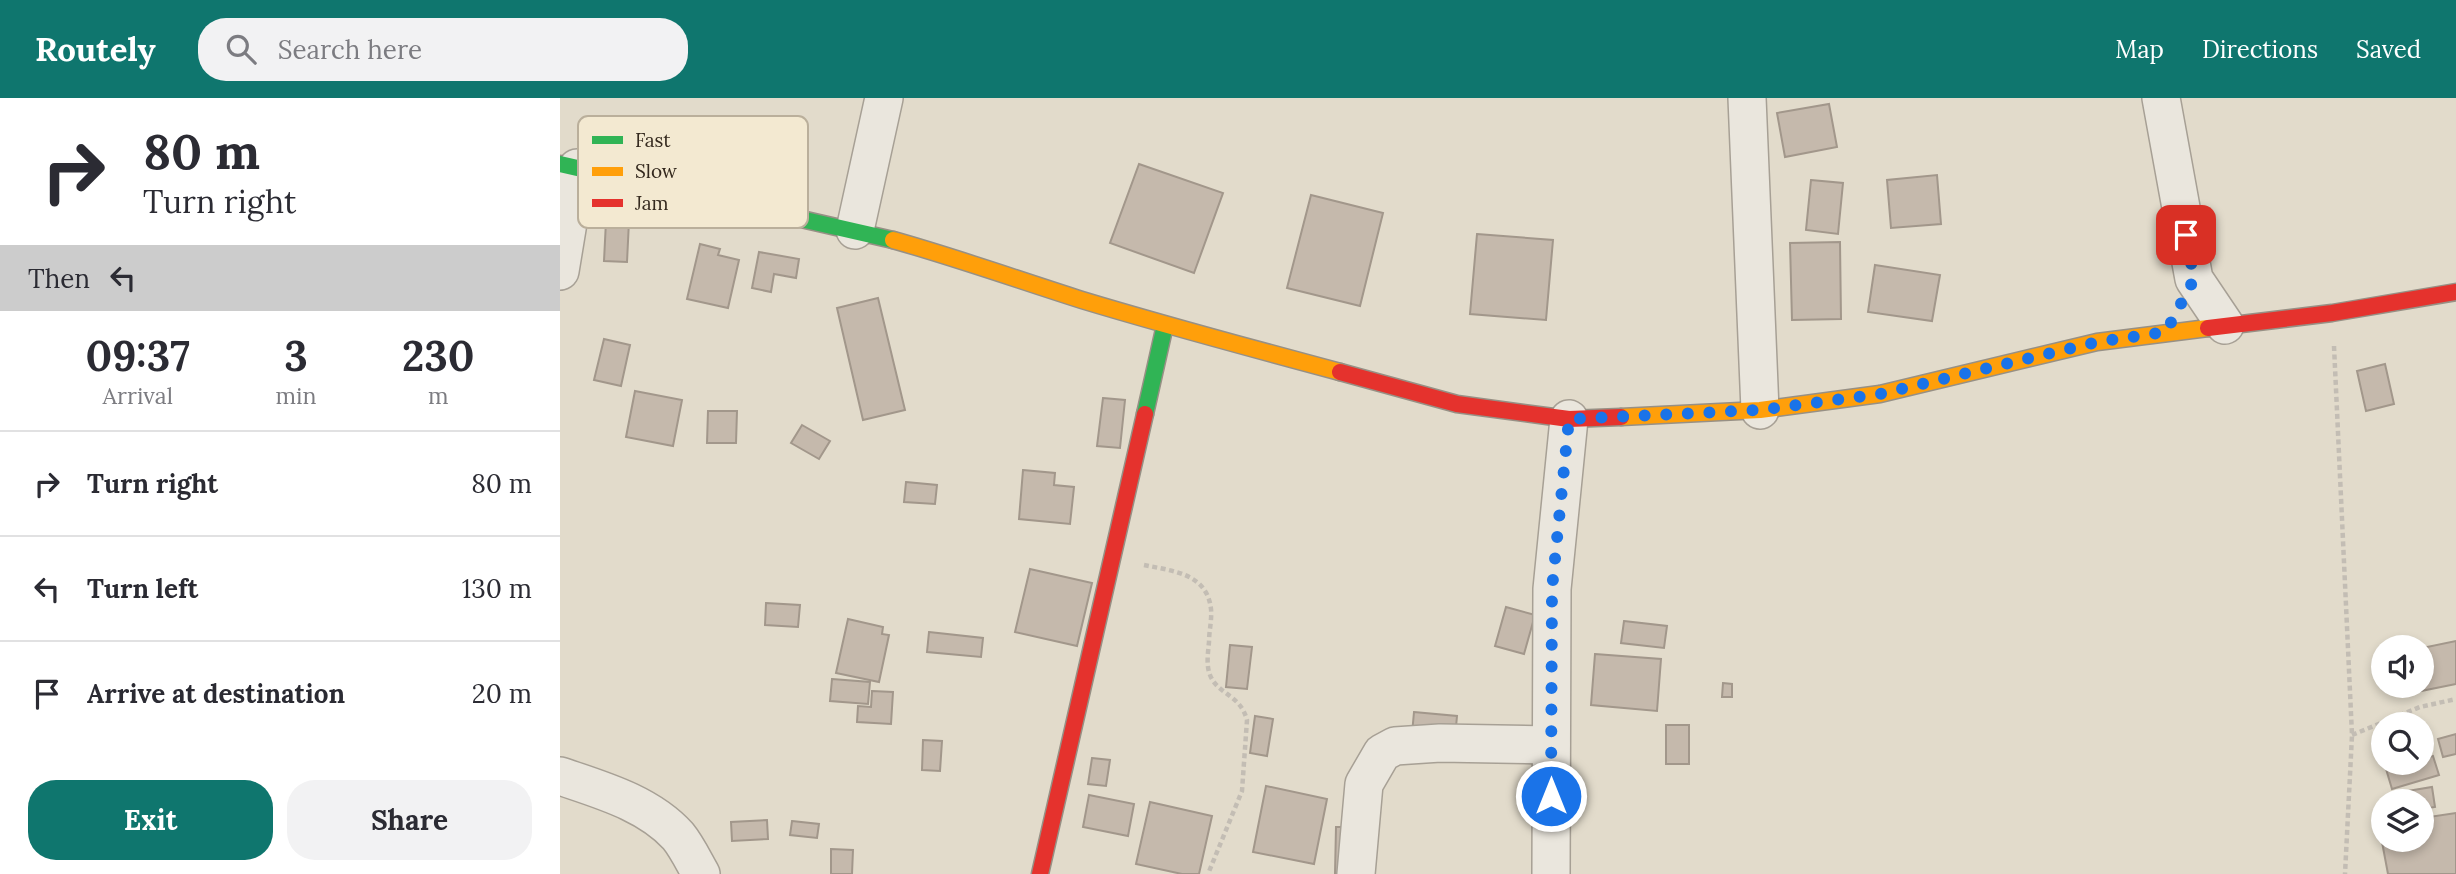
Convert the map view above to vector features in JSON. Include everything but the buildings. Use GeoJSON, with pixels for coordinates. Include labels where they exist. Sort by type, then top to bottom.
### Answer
{"type":"FeatureCollection","features":[{"type":"Feature","properties":{"kind":"street"},"geometry":{"type":"LineString","coordinates":[[855,230],[884,98]]}},
{"type":"Feature","properties":{"kind":"street"},"geometry":{"type":"LineString","coordinates":[[1747,98],[1760,410]]}},
{"type":"Feature","properties":{"kind":"street"},"geometry":{"type":"LineString","coordinates":[[2161,98],[2194,279],[2225,326]]}},
{"type":"Feature","properties":{"kind":"street"},"geometry":{"type":"LineString","coordinates":[[560,271],[569,166]]}},
{"type":"Feature","properties":{"kind":"street"},"geometry":{"type":"LineString","coordinates":[[808,219],[959,258],[1165,325],[1457,404],[1569,419],[1760,410],[1880,394],[2097,342],[2333,313],[2456,292]]}},
{"type":"Feature","properties":{"kind":"street"},"geometry":{"type":"LineString","coordinates":[[2166,332],[2194,279]]}},
{"type":"Feature","properties":{"kind":"street"},"geometry":{"type":"LineString","coordinates":[[1040,874],[1165,325]]}},
{"type":"Feature","properties":{"kind":"street"},"geometry":{"type":"LineString","coordinates":[[1551,874],[1552,589],[1569,419]]}},
{"type":"Feature","properties":{"kind":"street"},"geometry":{"type":"LineString","coordinates":[[1356,874],[1364,784],[1382,753],[1395,746],[1440,743],[1551,745]]}},
{"type":"Feature","properties":{"kind":"street"},"geometry":{"type":"LineString","coordinates":[[560,776],[608,792],[654,814],[679,837],[701,874]]}},
{"type":"Feature","properties":{"kind":"path"},"geometry":{"type":"LineString","coordinates":[[2333,313],[2352,735],[2345,874]]}},
{"type":"Feature","properties":{"kind":"path"},"geometry":{"type":"LineString","coordinates":[[1115,545],[1139,564],[1174,570],[1192,577],[1202,588],[1209,600],[1211,612],[1208,667],[1211,678],[1238,701],[1247,720],[1241,791],[1208,874]]}},
{"type":"Feature","properties":{"kind":"path"},"geometry":{"type":"LineString","coordinates":[[2352,735],[2420,707],[2456,699]]}},
{"type":"Feature","properties":{"kind":"traffic: fast"},"geometry":{"type":"LineString","coordinates":[[560,164],[578,168]]}},
{"type":"Feature","properties":{"kind":"traffic: fast"},"geometry":{"type":"LineString","coordinates":[[808,221],[893,240]]}},
{"type":"Feature","properties":{"kind":"traffic: fast"},"geometry":{"type":"LineString","coordinates":[[1145,414],[1165,325]]}},
{"type":"Feature","properties":{"kind":"traffic: slow"},"geometry":{"type":"LineString","coordinates":[[893,240],[1114,310],[1340,372]]}},
{"type":"Feature","properties":{"kind":"traffic: slow"},"geometry":{"type":"LineString","coordinates":[[1621,417],[1760,410],[1880,394],[2097,342],[2208,328]]}},
{"type":"Feature","properties":{"kind":"traffic: jam"},"geometry":{"type":"LineString","coordinates":[[2208,328],[2332,313],[2456,292]]}},
{"type":"Feature","properties":{"kind":"traffic: jam"},"geometry":{"type":"LineString","coordinates":[[1340,372],[1457,404],[1569,419],[1621,417]]}},
{"type":"Feature","properties":{"kind":"traffic: jam"},"geometry":{"type":"LineString","coordinates":[[1040,874],[1145,414]]}},
{"type":"Feature","properties":{"kind":"route"},"geometry":{"type":"LineString","coordinates":[[1551,796],[1552,589],[1569,419],[1760,410],[1880,394],[2097,342],[2166,332],[2194,279],[2186,235]]}}]}
